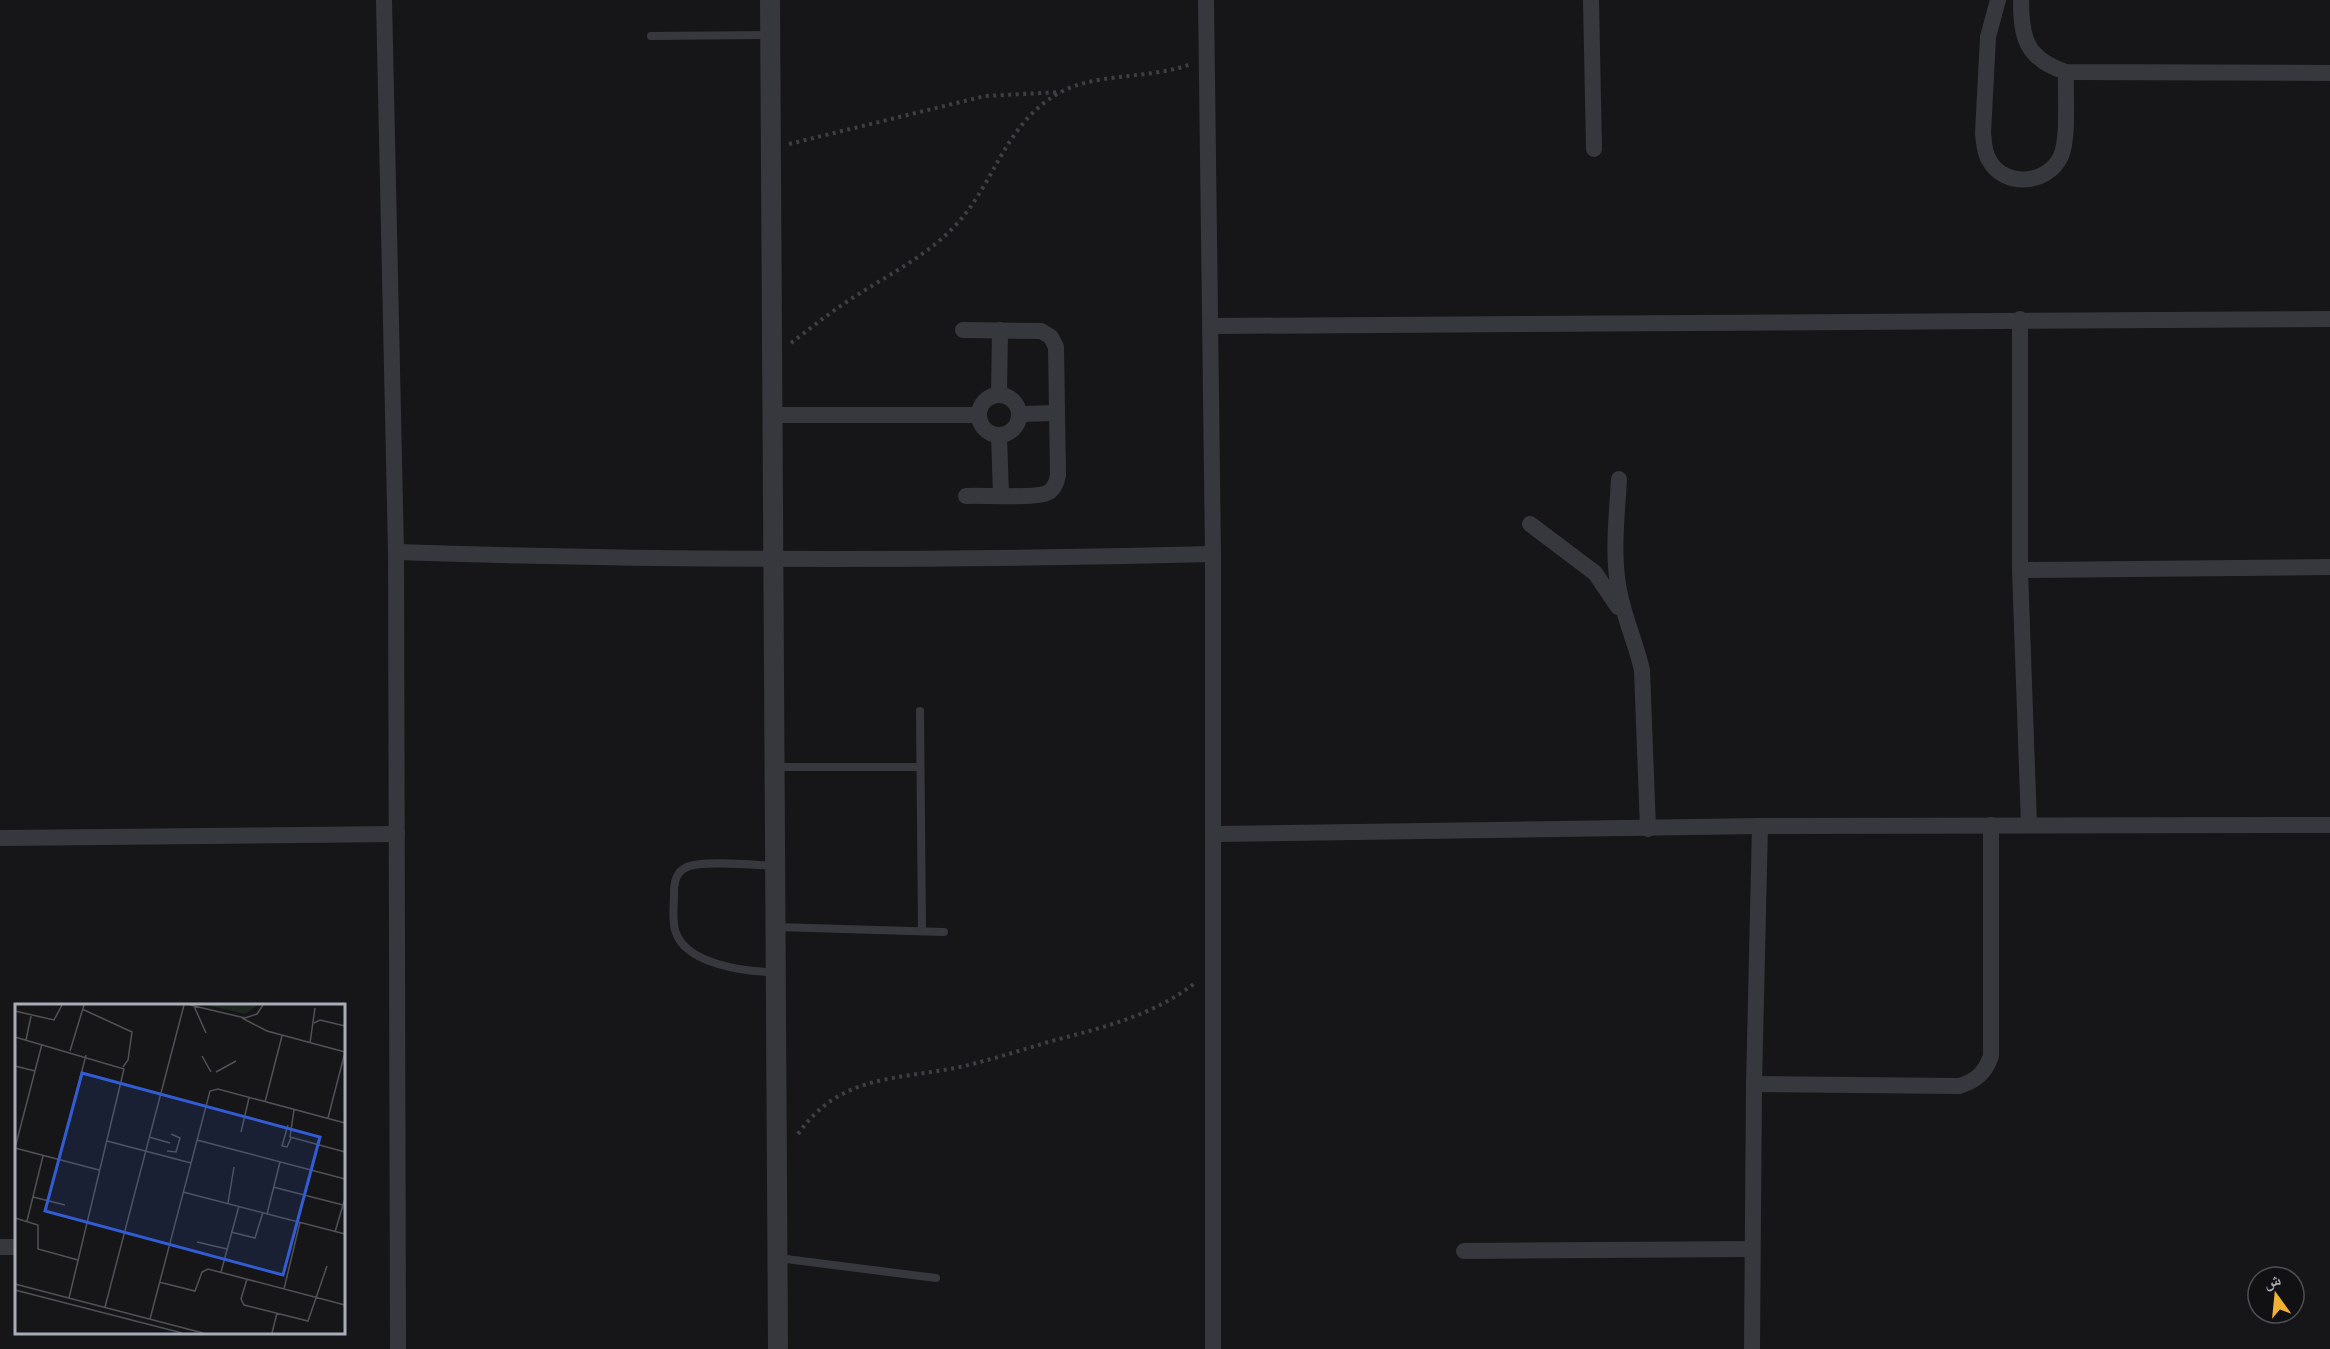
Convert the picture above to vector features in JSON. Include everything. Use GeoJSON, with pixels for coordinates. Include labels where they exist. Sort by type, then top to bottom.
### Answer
{"type":"FeatureCollection","features":[{"type":"Feature","properties":{"kind":"street"},"geometry":{"type":"LineString","coordinates":[[384,0],[396,552],[398,1349]]}},
{"type":"Feature","properties":{"kind":"street"},"geometry":{"type":"LineString","coordinates":[[770,0],[778,1349]]}},
{"type":"Feature","properties":{"kind":"street"},"geometry":{"type":"LineString","coordinates":[[1206,0],[1213,554],[1213,1349]]}},
{"type":"Feature","properties":{"kind":"street"},"geometry":{"type":"LineString","coordinates":[[1591,0],[1594,149]]}},
{"type":"Feature","properties":{"kind":"street"},"geometry":{"type":"LineString","coordinates":[[1998,0],[1988,37],[1983,133],[1984,147],[1989,161],[1999,172],[2012,178],[2026,180],[2041,177],[2053,168],[2061,156],[2064,141],[2066,72]]}},
{"type":"Feature","properties":{"kind":"street"},"geometry":{"type":"LineString","coordinates":[[2021,0],[2022,32],[2028,46],[2038,59],[2066,72],[2330,73]]}},
{"type":"Feature","properties":{"kind":"street"},"geometry":{"type":"LineString","coordinates":[[1211,326],[2330,319]]}},
{"type":"Feature","properties":{"kind":"street"},"geometry":{"type":"LineString","coordinates":[[2020,320],[2020,570],[2029,825]]}},
{"type":"Feature","properties":{"kind":"street"},"geometry":{"type":"LineString","coordinates":[[963,330],[1041,331],[1051,337],[1056,347],[1058,475],[1054,487],[1043,494],[966,496]]}},
{"type":"Feature","properties":{"kind":"street"},"geometry":{"type":"LineString","coordinates":[[999,394],[1000,330]]}},
{"type":"Feature","properties":{"kind":"street"},"geometry":{"type":"LineString","coordinates":[[999,394],[1016,402],[1020,414],[1016,426],[1011,431],[999,435],[987,431],[979,415],[982,403],[987,398],[999,394]]}},
{"type":"Feature","properties":{"kind":"street"},"geometry":{"type":"LineString","coordinates":[[1020,414],[1057,413]]}},
{"type":"Feature","properties":{"kind":"street"},"geometry":{"type":"LineString","coordinates":[[773,414],[979,415]]}},
{"type":"Feature","properties":{"kind":"street"},"geometry":{"type":"LineString","coordinates":[[999,435],[1000,495]]}},
{"type":"Feature","properties":{"kind":"street"},"geometry":{"type":"LineString","coordinates":[[1619,479],[1617,575],[1620,594],[1638,649],[1644,692],[1648,829]]}},
{"type":"Feature","properties":{"kind":"street"},"geometry":{"type":"LineString","coordinates":[[1530,524],[1595,573],[1630,629]]}},
{"type":"Feature","properties":{"kind":"street"},"geometry":{"type":"LineString","coordinates":[[396,552],[773,560],[1213,554]]}},
{"type":"Feature","properties":{"kind":"street"},"geometry":{"type":"LineString","coordinates":[[2020,570],[2330,567]]}},
{"type":"Feature","properties":{"kind":"street"},"geometry":{"type":"LineString","coordinates":[[1754,1084],[1959,1086],[1980,1076],[1992,1056],[1991,825]]}},
{"type":"Feature","properties":{"kind":"street"},"geometry":{"type":"LineString","coordinates":[[1213,834],[1760,826],[2330,825]]}},
{"type":"Feature","properties":{"kind":"street"},"geometry":{"type":"LineString","coordinates":[[1752,1349],[1754,1084],[1760,826]]}},
{"type":"Feature","properties":{"kind":"street"},"geometry":{"type":"LineString","coordinates":[[0,838],[397,834]]}},
{"type":"Feature","properties":{"kind":"street"},"geometry":{"type":"LineString","coordinates":[[1464,1251],[1752,1250]]}},
{"type":"Feature","properties":{"kind":"lane"},"geometry":{"type":"LineString","coordinates":[[651,36],[770,35]]}},
{"type":"Feature","properties":{"kind":"lane"},"geometry":{"type":"LineString","coordinates":[[920,711],[922,931]]}},
{"type":"Feature","properties":{"kind":"lane"},"geometry":{"type":"LineString","coordinates":[[775,767],[920,767]]}},
{"type":"Feature","properties":{"kind":"lane"},"geometry":{"type":"LineString","coordinates":[[775,866],[699,864],[684,868],[675,879],[673,919],[679,940],[696,956],[740,969],[776,972]]}},
{"type":"Feature","properties":{"kind":"lane"},"geometry":{"type":"LineString","coordinates":[[776,927],[944,932]]}},
{"type":"Feature","properties":{"kind":"lane"},"geometry":{"type":"LineString","coordinates":[[777,1258],[936,1278]]}},
{"type":"Feature","properties":{"kind":"path"},"geometry":{"type":"LineString","coordinates":[[772,359],[833,311],[937,244],[971,206],[1016,129],[1044,102],[1062,92],[1099,80],[1164,72],[1207,58]]}},
{"type":"Feature","properties":{"kind":"path"},"geometry":{"type":"LineString","coordinates":[[771,149],[985,96],[1062,92]]}},
{"type":"Feature","properties":{"kind":"path"},"geometry":{"type":"LineString","coordinates":[[795,1138],[816,1114],[835,1098],[857,1087],[880,1079],[962,1066],[1128,1020],[1165,1004],[1213,967]]}}]}
